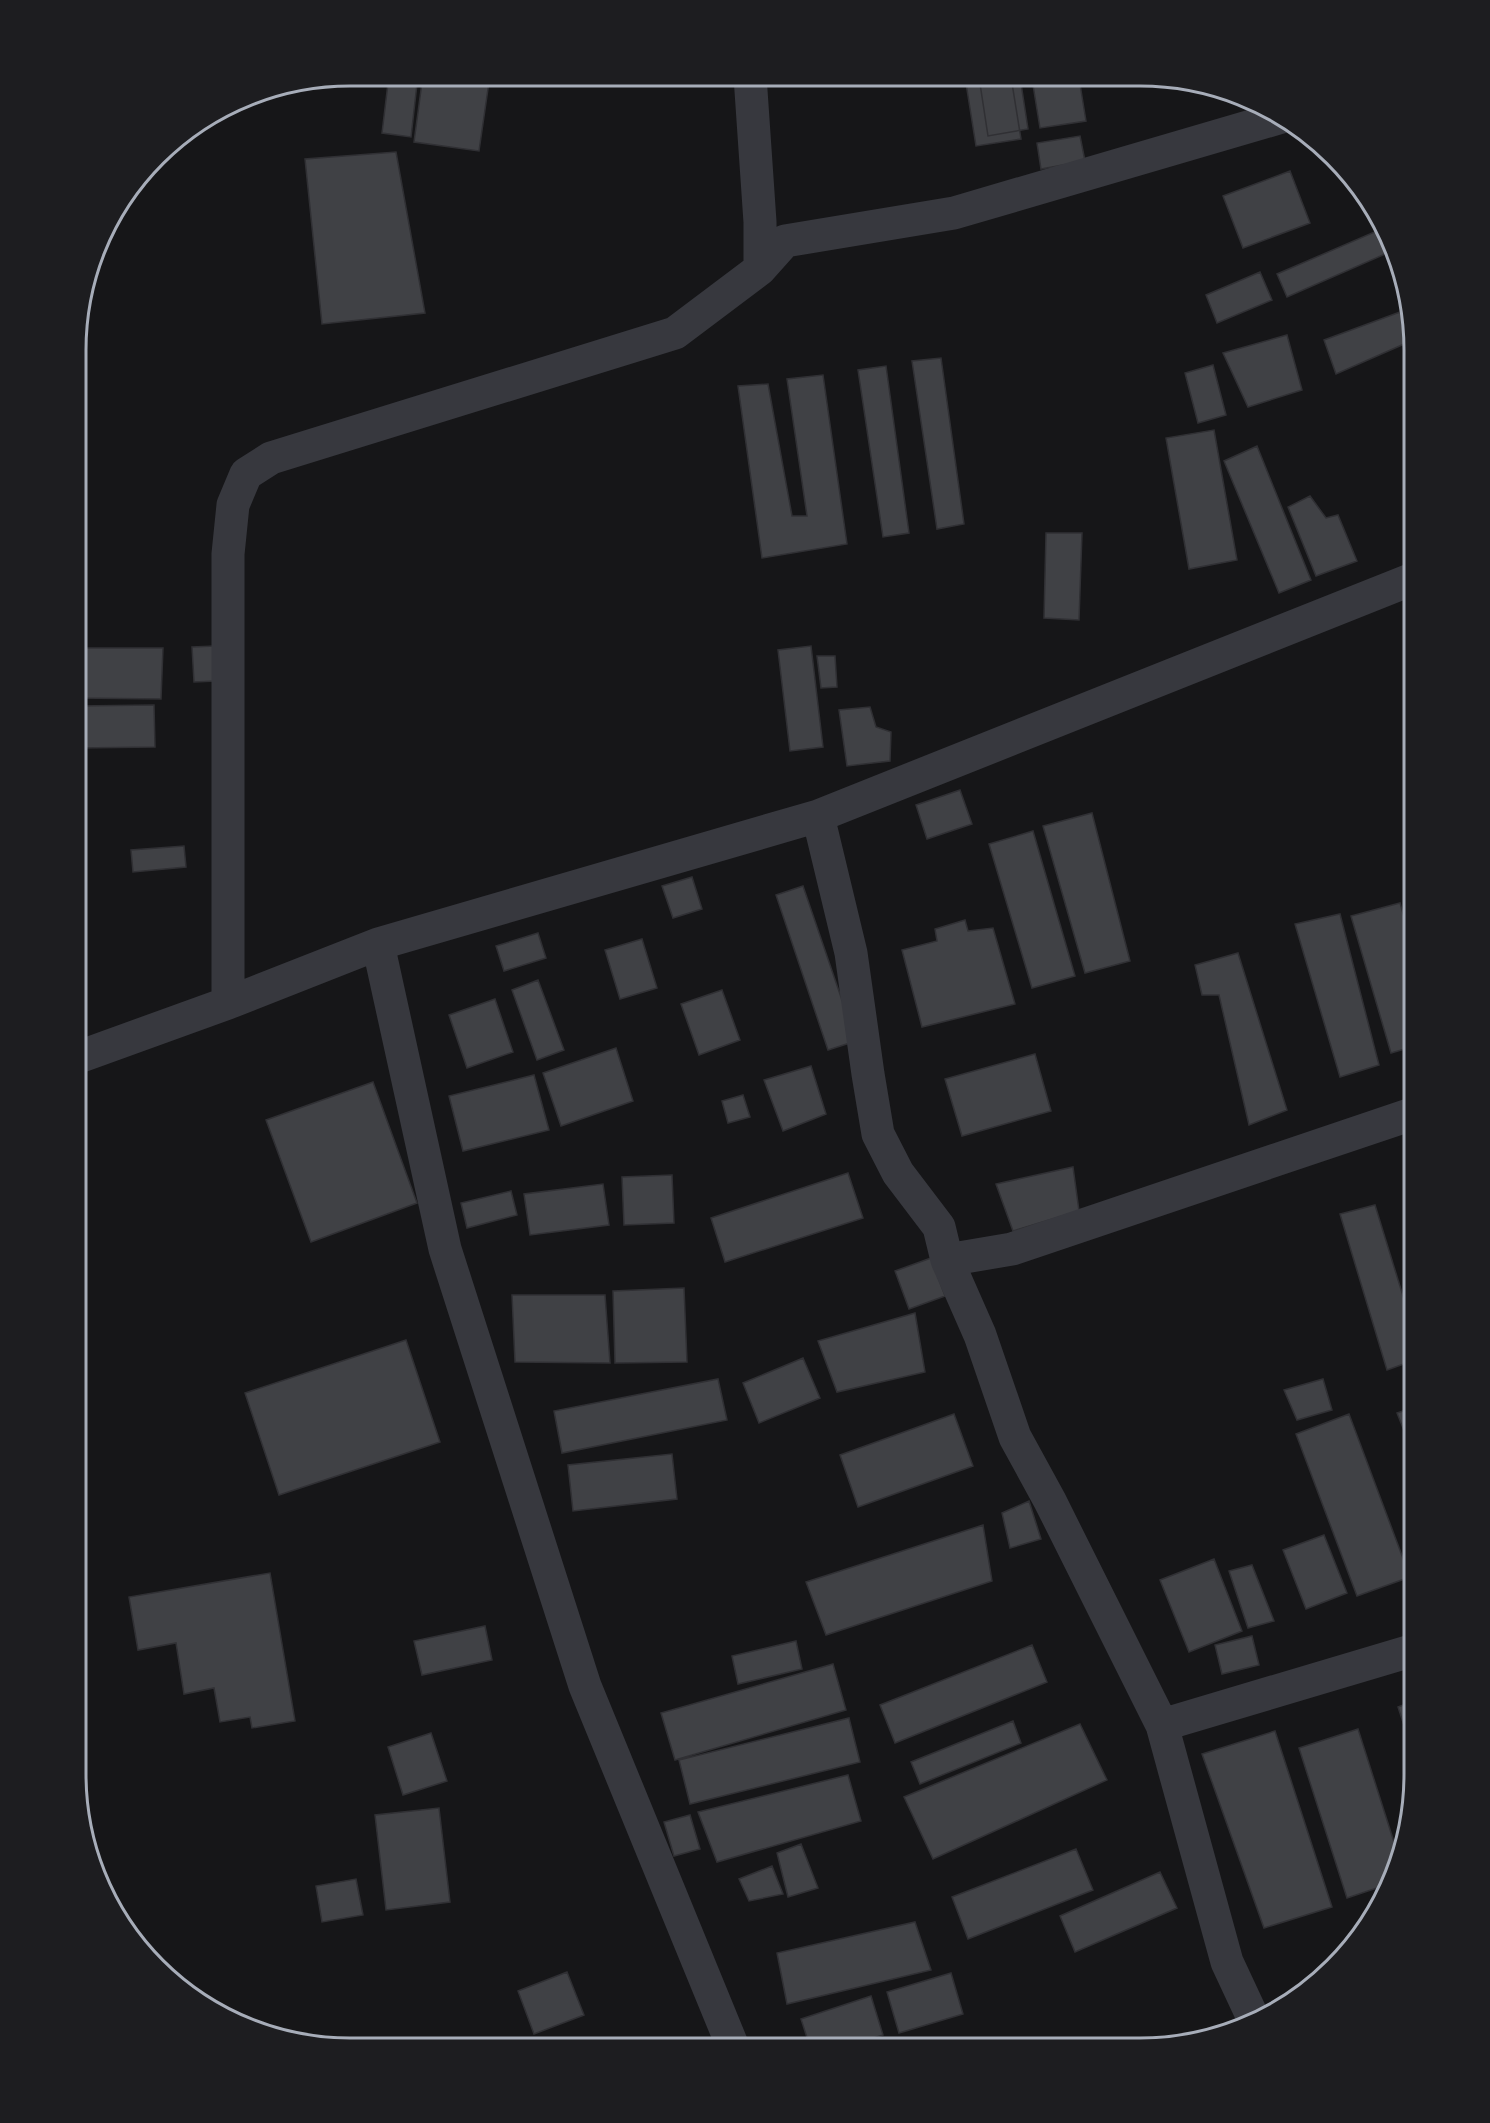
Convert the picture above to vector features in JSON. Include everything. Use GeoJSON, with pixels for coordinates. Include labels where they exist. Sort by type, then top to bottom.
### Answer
{"type":"FeatureCollection","features":[{"type":"Feature","properties":{"kind":"street"},"geometry":{"type":"LineString","coordinates":[[751,86],[760,222],[760,269]]}},
{"type":"Feature","properties":{"kind":"street"},"geometry":{"type":"LineString","coordinates":[[228,1003],[228,554],[233,505],[246,474],[271,458],[675,333],[760,269],[785,240],[954,213],[1271,120]]}},
{"type":"Feature","properties":{"kind":"street"},"geometry":{"type":"LineString","coordinates":[[86,1054],[228,1003],[378,944],[819,816],[1404,582]]}},
{"type":"Feature","properties":{"kind":"street"},"geometry":{"type":"LineString","coordinates":[[819,816],[851,953],[867,1074],[878,1134],[898,1173],[939,1227],[947,1260],[980,1335],[1015,1437],[1050,1501],[1162,1725],[1227,1962],[1251,2013]]}},
{"type":"Feature","properties":{"kind":"street"},"geometry":{"type":"LineString","coordinates":[[378,944],[445,1249],[585,1686],[729,2038]]}},
{"type":"Feature","properties":{"kind":"street"},"geometry":{"type":"LineString","coordinates":[[947,1260],[1012,1249],[1404,1117]]}},
{"type":"Feature","properties":{"kind":"street"},"geometry":{"type":"LineString","coordinates":[[1162,1725],[1404,1653]]}},
{"type":"Feature","properties":{"kind":"building"},"geometry":{"type":"Polygon","coordinates":[[[388,86],[417,86],[411,137],[382,133],[388,86]]]}},
{"type":"Feature","properties":{"kind":"building"},"geometry":{"type":"Polygon","coordinates":[[[422,86],[488,86],[479,151],[414,142],[422,86]]]}},
{"type":"Feature","properties":{"kind":"building"},"geometry":{"type":"Polygon","coordinates":[[[966,86],[1012,86],[1021,139],[976,146],[966,86]]]}},
{"type":"Feature","properties":{"kind":"building"},"geometry":{"type":"Polygon","coordinates":[[[980,86],[1021,86],[1028,129],[988,136],[980,86]]]}},
{"type":"Feature","properties":{"kind":"building"},"geometry":{"type":"Polygon","coordinates":[[[1033,86],[1080,86],[1086,121],[1040,128],[1033,86]]]}},
{"type":"Feature","properties":{"kind":"building"},"geometry":{"type":"Polygon","coordinates":[[[1080,136],[1085,161],[1041,169],[1037,143],[1080,136]]]}},
{"type":"Feature","properties":{"kind":"building"},"geometry":{"type":"Polygon","coordinates":[[[396,152],[425,313],[322,324],[305,159],[396,152]]]}},
{"type":"Feature","properties":{"kind":"building"},"geometry":{"type":"Polygon","coordinates":[[[1290,171],[1310,223],[1243,248],[1223,196],[1290,171]]]}},
{"type":"Feature","properties":{"kind":"building"},"geometry":{"type":"Polygon","coordinates":[[[1376,231],[1386,254],[1287,297],[1277,274],[1376,231]]]}},
{"type":"Feature","properties":{"kind":"building"},"geometry":{"type":"Polygon","coordinates":[[[1260,272],[1272,300],[1217,323],[1206,295],[1260,272]]]}},
{"type":"Feature","properties":{"kind":"building"},"geometry":{"type":"Polygon","coordinates":[[[1400,312],[1402,318],[1404,344],[1336,374],[1324,340],[1400,312]]]}},
{"type":"Feature","properties":{"kind":"building"},"geometry":{"type":"Polygon","coordinates":[[[1287,335],[1302,390],[1248,407],[1223,353],[1287,335]]]}},
{"type":"Feature","properties":{"kind":"building"},"geometry":{"type":"Polygon","coordinates":[[[941,358],[964,524],[937,529],[912,361],[941,358]]]}},
{"type":"Feature","properties":{"kind":"building"},"geometry":{"type":"Polygon","coordinates":[[[1213,365],[1226,415],[1198,423],[1185,373],[1213,365]]]}},
{"type":"Feature","properties":{"kind":"building"},"geometry":{"type":"Polygon","coordinates":[[[886,366],[909,533],[883,537],[858,370],[886,366]]]}},
{"type":"Feature","properties":{"kind":"building"},"geometry":{"type":"Polygon","coordinates":[[[823,375],[847,544],[762,558],[738,386],[768,384],[792,516],[807,516],[787,379],[823,375]]]}},
{"type":"Feature","properties":{"kind":"building"},"geometry":{"type":"Polygon","coordinates":[[[1214,430],[1237,560],[1189,569],[1166,438],[1214,430]]]}},
{"type":"Feature","properties":{"kind":"building"},"geometry":{"type":"Polygon","coordinates":[[[1257,446],[1311,580],[1279,593],[1224,461],[1257,446]]]}},
{"type":"Feature","properties":{"kind":"building"},"geometry":{"type":"Polygon","coordinates":[[[1310,496],[1326,518],[1338,515],[1357,561],[1316,576],[1288,507],[1310,496]]]}},
{"type":"Feature","properties":{"kind":"building"},"geometry":{"type":"Polygon","coordinates":[[[1046,533],[1082,533],[1079,620],[1044,618],[1046,533]]]}},
{"type":"Feature","properties":{"kind":"building"},"geometry":{"type":"Polygon","coordinates":[[[215,646],[216,681],[194,682],[192,647],[215,646]]]}},
{"type":"Feature","properties":{"kind":"building"},"geometry":{"type":"Polygon","coordinates":[[[811,646],[823,747],[790,751],[778,650],[811,646]]]}},
{"type":"Feature","properties":{"kind":"building"},"geometry":{"type":"Polygon","coordinates":[[[86,648],[163,648],[161,699],[86,698],[86,648]]]}},
{"type":"Feature","properties":{"kind":"building"},"geometry":{"type":"Polygon","coordinates":[[[817,656],[835,656],[837,687],[821,688],[817,656]]]}},
{"type":"Feature","properties":{"kind":"building"},"geometry":{"type":"Polygon","coordinates":[[[154,705],[155,747],[86,748],[86,706],[154,705]]]}},
{"type":"Feature","properties":{"kind":"building"},"geometry":{"type":"Polygon","coordinates":[[[870,707],[876,727],[891,732],[890,761],[847,766],[839,710],[870,707]]]}},
{"type":"Feature","properties":{"kind":"building"},"geometry":{"type":"Polygon","coordinates":[[[960,790],[972,824],[927,839],[916,805],[960,790]]]}},
{"type":"Feature","properties":{"kind":"building"},"geometry":{"type":"Polygon","coordinates":[[[1092,813],[1130,961],[1085,973],[1043,826],[1092,813]]]}},
{"type":"Feature","properties":{"kind":"building"},"geometry":{"type":"Polygon","coordinates":[[[1033,831],[1075,976],[1032,988],[989,844],[1033,831]]]}},
{"type":"Feature","properties":{"kind":"building"},"geometry":{"type":"Polygon","coordinates":[[[184,846],[186,867],[133,872],[131,850],[184,846]]]}},
{"type":"Feature","properties":{"kind":"building"},"geometry":{"type":"Polygon","coordinates":[[[692,877],[702,909],[673,918],[662,886],[692,877]]]}},
{"type":"Feature","properties":{"kind":"building"},"geometry":{"type":"Polygon","coordinates":[[[803,886],[856,1041],[828,1050],[776,895],[803,886]]]}},
{"type":"Feature","properties":{"kind":"building"},"geometry":{"type":"Polygon","coordinates":[[[1400,903],[1404,917],[1404,1049],[1391,1053],[1351,916],[1400,903]]]}},
{"type":"Feature","properties":{"kind":"building"},"geometry":{"type":"Polygon","coordinates":[[[1340,914],[1379,1065],[1340,1077],[1295,924],[1340,914]]]}},
{"type":"Feature","properties":{"kind":"building"},"geometry":{"type":"Polygon","coordinates":[[[965,920],[968,931],[993,928],[1015,1004],[922,1027],[902,950],[937,941],[935,929],[965,920]]]}},
{"type":"Feature","properties":{"kind":"building"},"geometry":{"type":"Polygon","coordinates":[[[538,933],[546,958],[504,971],[496,946],[538,933]]]}},
{"type":"Feature","properties":{"kind":"building"},"geometry":{"type":"Polygon","coordinates":[[[642,939],[657,988],[620,999],[605,950],[642,939]]]}},
{"type":"Feature","properties":{"kind":"building"},"geometry":{"type":"Polygon","coordinates":[[[1238,953],[1287,1110],[1249,1125],[1219,995],[1202,995],[1195,965],[1238,953]]]}},
{"type":"Feature","properties":{"kind":"building"},"geometry":{"type":"Polygon","coordinates":[[[538,980],[564,1050],[537,1060],[512,990],[538,980]]]}},
{"type":"Feature","properties":{"kind":"building"},"geometry":{"type":"Polygon","coordinates":[[[722,990],[740,1040],[699,1055],[681,1004],[722,990]]]}},
{"type":"Feature","properties":{"kind":"building"},"geometry":{"type":"Polygon","coordinates":[[[495,999],[513,1052],[467,1068],[449,1015],[495,999]]]}},
{"type":"Feature","properties":{"kind":"building"},"geometry":{"type":"Polygon","coordinates":[[[616,1048],[633,1101],[561,1126],[543,1073],[616,1048]]]}},
{"type":"Feature","properties":{"kind":"building"},"geometry":{"type":"Polygon","coordinates":[[[1035,1054],[1051,1111],[962,1136],[945,1079],[1035,1054]]]}},
{"type":"Feature","properties":{"kind":"building"},"geometry":{"type":"Polygon","coordinates":[[[811,1066],[826,1114],[783,1131],[764,1080],[811,1066]]]}},
{"type":"Feature","properties":{"kind":"building"},"geometry":{"type":"Polygon","coordinates":[[[534,1075],[549,1130],[463,1151],[449,1096],[534,1075]]]}},
{"type":"Feature","properties":{"kind":"building"},"geometry":{"type":"Polygon","coordinates":[[[373,1082],[417,1203],[311,1242],[266,1120],[373,1082]]]}},
{"type":"Feature","properties":{"kind":"building"},"geometry":{"type":"Polygon","coordinates":[[[743,1095],[750,1117],[728,1123],[722,1101],[743,1095]]]}},
{"type":"Feature","properties":{"kind":"building"},"geometry":{"type":"Polygon","coordinates":[[[1073,1167],[1079,1211],[1013,1231],[996,1184],[1073,1167]]]}},
{"type":"Feature","properties":{"kind":"building"},"geometry":{"type":"Polygon","coordinates":[[[848,1173],[863,1218],[725,1262],[711,1218],[848,1173]]]}},
{"type":"Feature","properties":{"kind":"building"},"geometry":{"type":"Polygon","coordinates":[[[672,1175],[674,1223],[624,1225],[622,1177],[672,1175]]]}},
{"type":"Feature","properties":{"kind":"building"},"geometry":{"type":"Polygon","coordinates":[[[603,1184],[609,1225],[530,1235],[524,1194],[603,1184]]]}},
{"type":"Feature","properties":{"kind":"building"},"geometry":{"type":"Polygon","coordinates":[[[511,1191],[517,1215],[467,1228],[461,1203],[511,1191]]]}},
{"type":"Feature","properties":{"kind":"building"},"geometry":{"type":"Polygon","coordinates":[[[1375,1205],[1404,1299],[1404,1364],[1387,1370],[1340,1214],[1375,1205]]]}},
{"type":"Feature","properties":{"kind":"building"},"geometry":{"type":"Polygon","coordinates":[[[931,1258],[945,1296],[909,1309],[895,1271],[931,1258]]]}},
{"type":"Feature","properties":{"kind":"building"},"geometry":{"type":"Polygon","coordinates":[[[684,1288],[687,1362],[615,1363],[613,1291],[684,1288]]]}},
{"type":"Feature","properties":{"kind":"building"},"geometry":{"type":"Polygon","coordinates":[[[512,1295],[605,1295],[610,1363],[515,1362],[512,1295]]]}},
{"type":"Feature","properties":{"kind":"building"},"geometry":{"type":"Polygon","coordinates":[[[915,1313],[925,1372],[837,1392],[818,1341],[915,1313]]]}},
{"type":"Feature","properties":{"kind":"building"},"geometry":{"type":"Polygon","coordinates":[[[406,1340],[440,1442],[279,1495],[245,1393],[406,1340]]]}},
{"type":"Feature","properties":{"kind":"building"},"geometry":{"type":"Polygon","coordinates":[[[803,1358],[820,1398],[759,1423],[743,1383],[803,1358]]]}},
{"type":"Feature","properties":{"kind":"building"},"geometry":{"type":"Polygon","coordinates":[[[718,1379],[727,1420],[562,1453],[554,1411],[718,1379]]]}},
{"type":"Feature","properties":{"kind":"building"},"geometry":{"type":"Polygon","coordinates":[[[1323,1379],[1332,1410],[1297,1420],[1284,1390],[1323,1379]]]}},
{"type":"Feature","properties":{"kind":"building"},"geometry":{"type":"Polygon","coordinates":[[[1404,1411],[1404,1430],[1397,1413],[1404,1411]]]}},
{"type":"Feature","properties":{"kind":"building"},"geometry":{"type":"Polygon","coordinates":[[[954,1414],[973,1466],[858,1507],[840,1455],[954,1414]]]}},
{"type":"Feature","properties":{"kind":"building"},"geometry":{"type":"Polygon","coordinates":[[[1349,1414],[1404,1561],[1404,1579],[1357,1596],[1296,1434],[1349,1414]]]}},
{"type":"Feature","properties":{"kind":"building"},"geometry":{"type":"Polygon","coordinates":[[[672,1454],[677,1499],[573,1511],[568,1465],[672,1454]]]}},
{"type":"Feature","properties":{"kind":"building"},"geometry":{"type":"Polygon","coordinates":[[[1029,1501],[1041,1539],[1010,1548],[1002,1513],[1029,1501]]]}},
{"type":"Feature","properties":{"kind":"building"},"geometry":{"type":"Polygon","coordinates":[[[983,1525],[992,1581],[826,1635],[806,1582],[983,1525]]]}},
{"type":"Feature","properties":{"kind":"building"},"geometry":{"type":"Polygon","coordinates":[[[1324,1535],[1347,1593],[1306,1609],[1283,1550],[1324,1535]]]}},
{"type":"Feature","properties":{"kind":"building"},"geometry":{"type":"Polygon","coordinates":[[[1214,1559],[1242,1631],[1189,1652],[1160,1580],[1214,1559]]]}},
{"type":"Feature","properties":{"kind":"building"},"geometry":{"type":"Polygon","coordinates":[[[1252,1565],[1274,1621],[1248,1628],[1229,1571],[1252,1565]]]}},
{"type":"Feature","properties":{"kind":"building"},"geometry":{"type":"Polygon","coordinates":[[[270,1573],[295,1721],[252,1728],[250,1717],[220,1722],[214,1688],[184,1694],[176,1643],[138,1650],[129,1597],[270,1573]]]}},
{"type":"Feature","properties":{"kind":"building"},"geometry":{"type":"Polygon","coordinates":[[[485,1626],[492,1660],[422,1675],[414,1641],[485,1626]]]}},
{"type":"Feature","properties":{"kind":"building"},"geometry":{"type":"Polygon","coordinates":[[[1252,1636],[1259,1665],[1222,1674],[1215,1645],[1252,1636]]]}},
{"type":"Feature","properties":{"kind":"building"},"geometry":{"type":"Polygon","coordinates":[[[796,1641],[802,1669],[738,1684],[732,1656],[796,1641]]]}},
{"type":"Feature","properties":{"kind":"building"},"geometry":{"type":"Polygon","coordinates":[[[1032,1645],[1047,1682],[895,1743],[880,1705],[1032,1645]]]}},
{"type":"Feature","properties":{"kind":"building"},"geometry":{"type":"Polygon","coordinates":[[[833,1664],[846,1710],[675,1760],[661,1713],[833,1664]]]}},
{"type":"Feature","properties":{"kind":"building"},"geometry":{"type":"Polygon","coordinates":[[[1404,1705],[1404,1725],[1398,1707],[1404,1705]]]}},
{"type":"Feature","properties":{"kind":"building"},"geometry":{"type":"Polygon","coordinates":[[[849,1718],[860,1762],[690,1804],[679,1760],[849,1718]]]}},
{"type":"Feature","properties":{"kind":"building"},"geometry":{"type":"Polygon","coordinates":[[[1013,1721],[1021,1743],[920,1784],[911,1762],[1013,1721]]]}},
{"type":"Feature","properties":{"kind":"building"},"geometry":{"type":"Polygon","coordinates":[[[1080,1724],[1107,1780],[933,1859],[904,1797],[1080,1724]]]}},
{"type":"Feature","properties":{"kind":"building"},"geometry":{"type":"Polygon","coordinates":[[[1358,1729],[1395,1845],[1378,1888],[1347,1898],[1299,1748],[1358,1729]]]}},
{"type":"Feature","properties":{"kind":"building"},"geometry":{"type":"Polygon","coordinates":[[[1275,1731],[1332,1907],[1264,1928],[1202,1754],[1275,1731]]]}},
{"type":"Feature","properties":{"kind":"building"},"geometry":{"type":"Polygon","coordinates":[[[431,1733],[447,1781],[403,1795],[388,1747],[431,1733]]]}},
{"type":"Feature","properties":{"kind":"building"},"geometry":{"type":"Polygon","coordinates":[[[848,1775],[861,1821],[717,1862],[698,1812],[848,1775]]]}},
{"type":"Feature","properties":{"kind":"building"},"geometry":{"type":"Polygon","coordinates":[[[439,1808],[450,1902],[386,1910],[375,1815],[439,1808]]]}},
{"type":"Feature","properties":{"kind":"building"},"geometry":{"type":"Polygon","coordinates":[[[690,1815],[700,1849],[674,1856],[664,1822],[690,1815]]]}},
{"type":"Feature","properties":{"kind":"building"},"geometry":{"type":"Polygon","coordinates":[[[801,1844],[818,1888],[788,1897],[777,1853],[801,1844]]]}},
{"type":"Feature","properties":{"kind":"building"},"geometry":{"type":"Polygon","coordinates":[[[1076,1849],[1093,1890],[968,1939],[952,1897],[1076,1849]]]}},
{"type":"Feature","properties":{"kind":"building"},"geometry":{"type":"Polygon","coordinates":[[[772,1866],[783,1894],[749,1901],[739,1879],[772,1866]]]}},
{"type":"Feature","properties":{"kind":"building"},"geometry":{"type":"Polygon","coordinates":[[[1160,1872],[1177,1908],[1075,1952],[1060,1916],[1160,1872]]]}},
{"type":"Feature","properties":{"kind":"building"},"geometry":{"type":"Polygon","coordinates":[[[356,1879],[363,1915],[322,1922],[316,1886],[356,1879]]]}},
{"type":"Feature","properties":{"kind":"building"},"geometry":{"type":"Polygon","coordinates":[[[915,1922],[931,1970],[787,2004],[777,1953],[915,1922]]]}},
{"type":"Feature","properties":{"kind":"building"},"geometry":{"type":"Polygon","coordinates":[[[567,1972],[584,2015],[534,2034],[518,1991],[567,1972]]]}},
{"type":"Feature","properties":{"kind":"building"},"geometry":{"type":"Polygon","coordinates":[[[951,1973],[963,2014],[899,2033],[887,1992],[951,1973]]]}},
{"type":"Feature","properties":{"kind":"building"},"geometry":{"type":"Polygon","coordinates":[[[871,1996],[883,2035],[874,2038],[807,2038],[801,2019],[871,1996]]]}}]}
